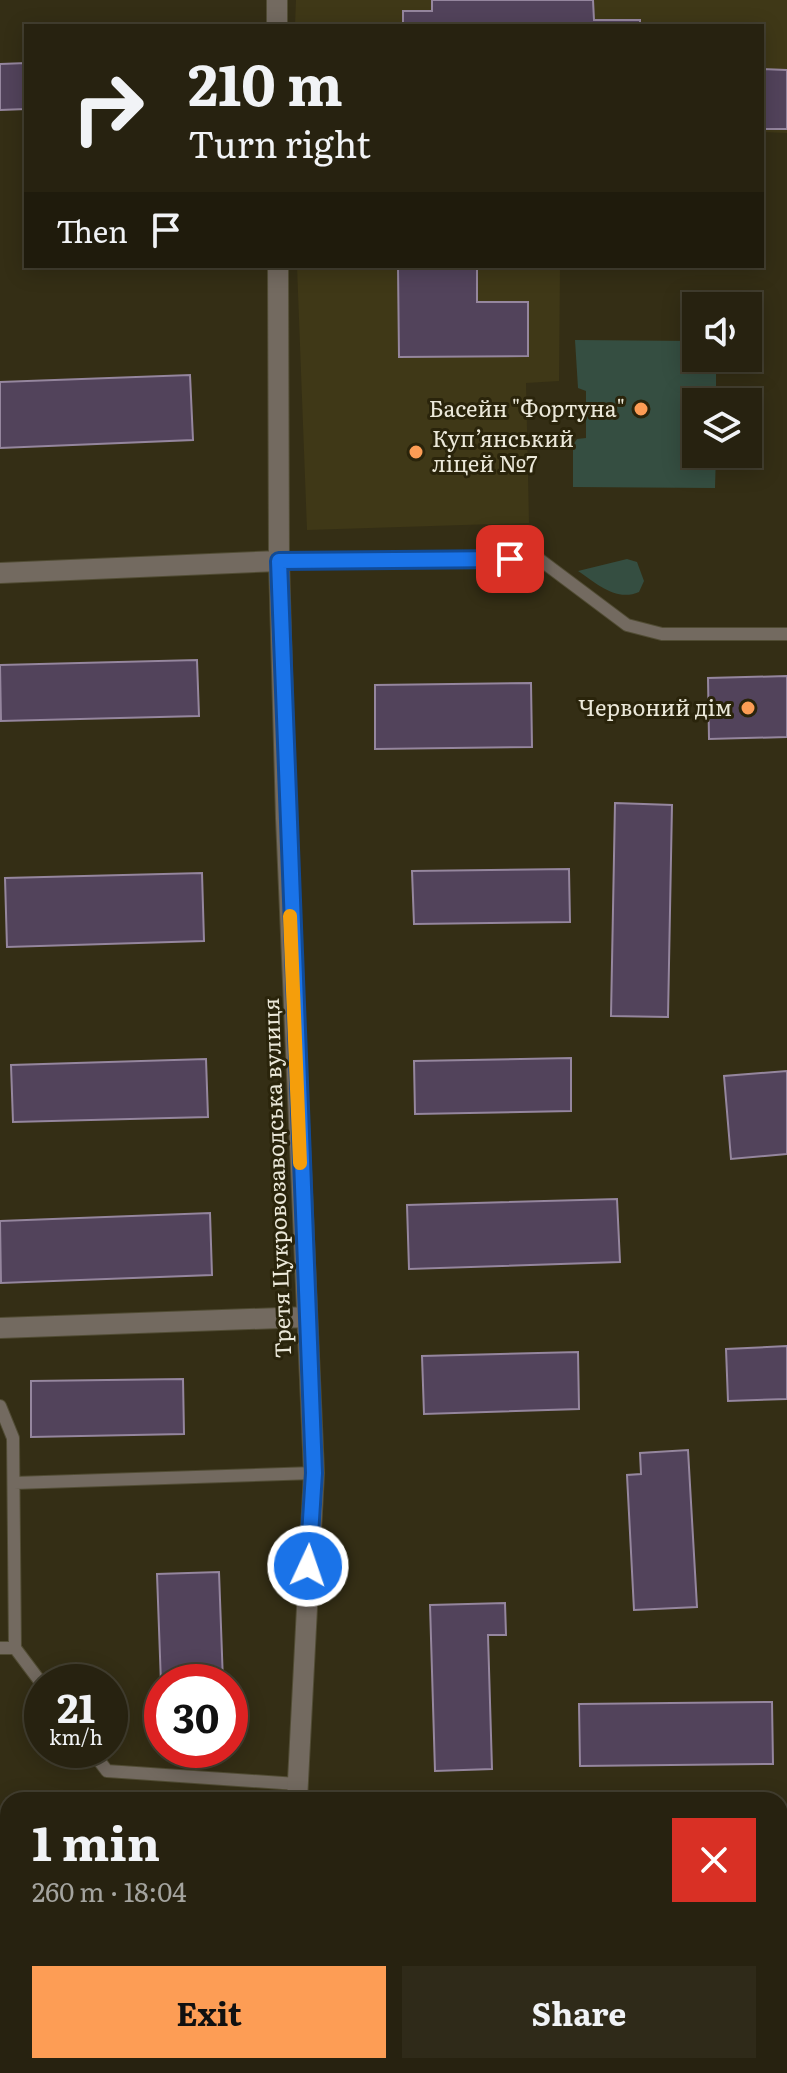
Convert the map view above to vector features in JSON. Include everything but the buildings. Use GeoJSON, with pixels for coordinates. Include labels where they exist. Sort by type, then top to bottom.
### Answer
{"type":"FeatureCollection","features":[{"type":"Feature","properties":{"kind":"street"},"geometry":{"type":"LineString","coordinates":[[277,0],[277,24]]}},
{"type":"Feature","properties":{"kind":"street","name":"Третя Цукровозаводська вулиця"},"geometry":{"type":"LineString","coordinates":[[278,268],[279,561],[314,1473],[297,1792]]}},
{"type":"Feature","properties":{"kind":"street"},"geometry":{"type":"LineString","coordinates":[[0,573],[279,561]]}},
{"type":"Feature","properties":{"kind":"street"},"geometry":{"type":"LineString","coordinates":[[0,1328],[307,1317]]}},
{"type":"Feature","properties":{"kind":"lane"},"geometry":{"type":"LineString","coordinates":[[279,561],[539,559],[627,625],[662,634],[787,634]]}},
{"type":"Feature","properties":{"kind":"lane"},"geometry":{"type":"LineString","coordinates":[[0,1406],[13,1438],[15,1648],[27,1664]]}},
{"type":"Feature","properties":{"kind":"lane"},"geometry":{"type":"LineString","coordinates":[[14,1483],[314,1473]]}},
{"type":"Feature","properties":{"kind":"lane"},"geometry":{"type":"LineString","coordinates":[[0,1648],[15,1648]]}},
{"type":"Feature","properties":{"kind":"lane"},"geometry":{"type":"LineString","coordinates":[[105,1768],[107,1771],[297,1792]]}},
{"type":"Feature","properties":{"kind":"shaded area"},"geometry":{"type":"Polygon","coordinates":[[[296,0],[787,0],[787,133],[764,132],[764,24],[295,24],[296,0]]]}},
{"type":"Feature","properties":{"kind":"shaded area","name":"Купʼянський ліцей №7"},"geometry":{"type":"Polygon","coordinates":[[[297,268],[560,268],[559,381],[526,383],[529,523],[307,530],[297,268]]]}},
{"type":"Feature","properties":{"kind":"green space","name":"Басейн \"Фортуна\""},"geometry":{"type":"Polygon","coordinates":[[[575,340],[682,341],[682,372],[716,372],[716,388],[682,388],[682,468],[716,468],[715,488],[573,487],[573,445],[577,439],[586,438],[586,391],[578,388],[575,340]]]}},
{"type":"Feature","properties":{"kind":"green space"},"geometry":{"type":"Polygon","coordinates":[[[627,559],[637,562],[644,581],[639,592],[614,593],[578,571],[627,559]]]}},
{"type":"Feature","properties":{"kind":"slow traffic"},"geometry":{"type":"LineString","coordinates":[[290,916],[300,1163]]}},
{"type":"Feature","properties":{"kind":"place","name":"Басейн \"Фортуна\""},"geometry":{"type":"Point","coordinates":[641,409]}},
{"type":"Feature","properties":{"kind":"place","name":"Купʼянський ліцей №7"},"geometry":{"type":"Point","coordinates":[416,452]}},
{"type":"Feature","properties":{"kind":"place","name":"Червоний дім"},"geometry":{"type":"Point","coordinates":[748,708]}},
{"type":"Feature","properties":{"kind":"route"},"geometry":{"type":"LineString","coordinates":[[308,1566],[314,1473],[286,818],[279,561],[510,559]]}}]}
